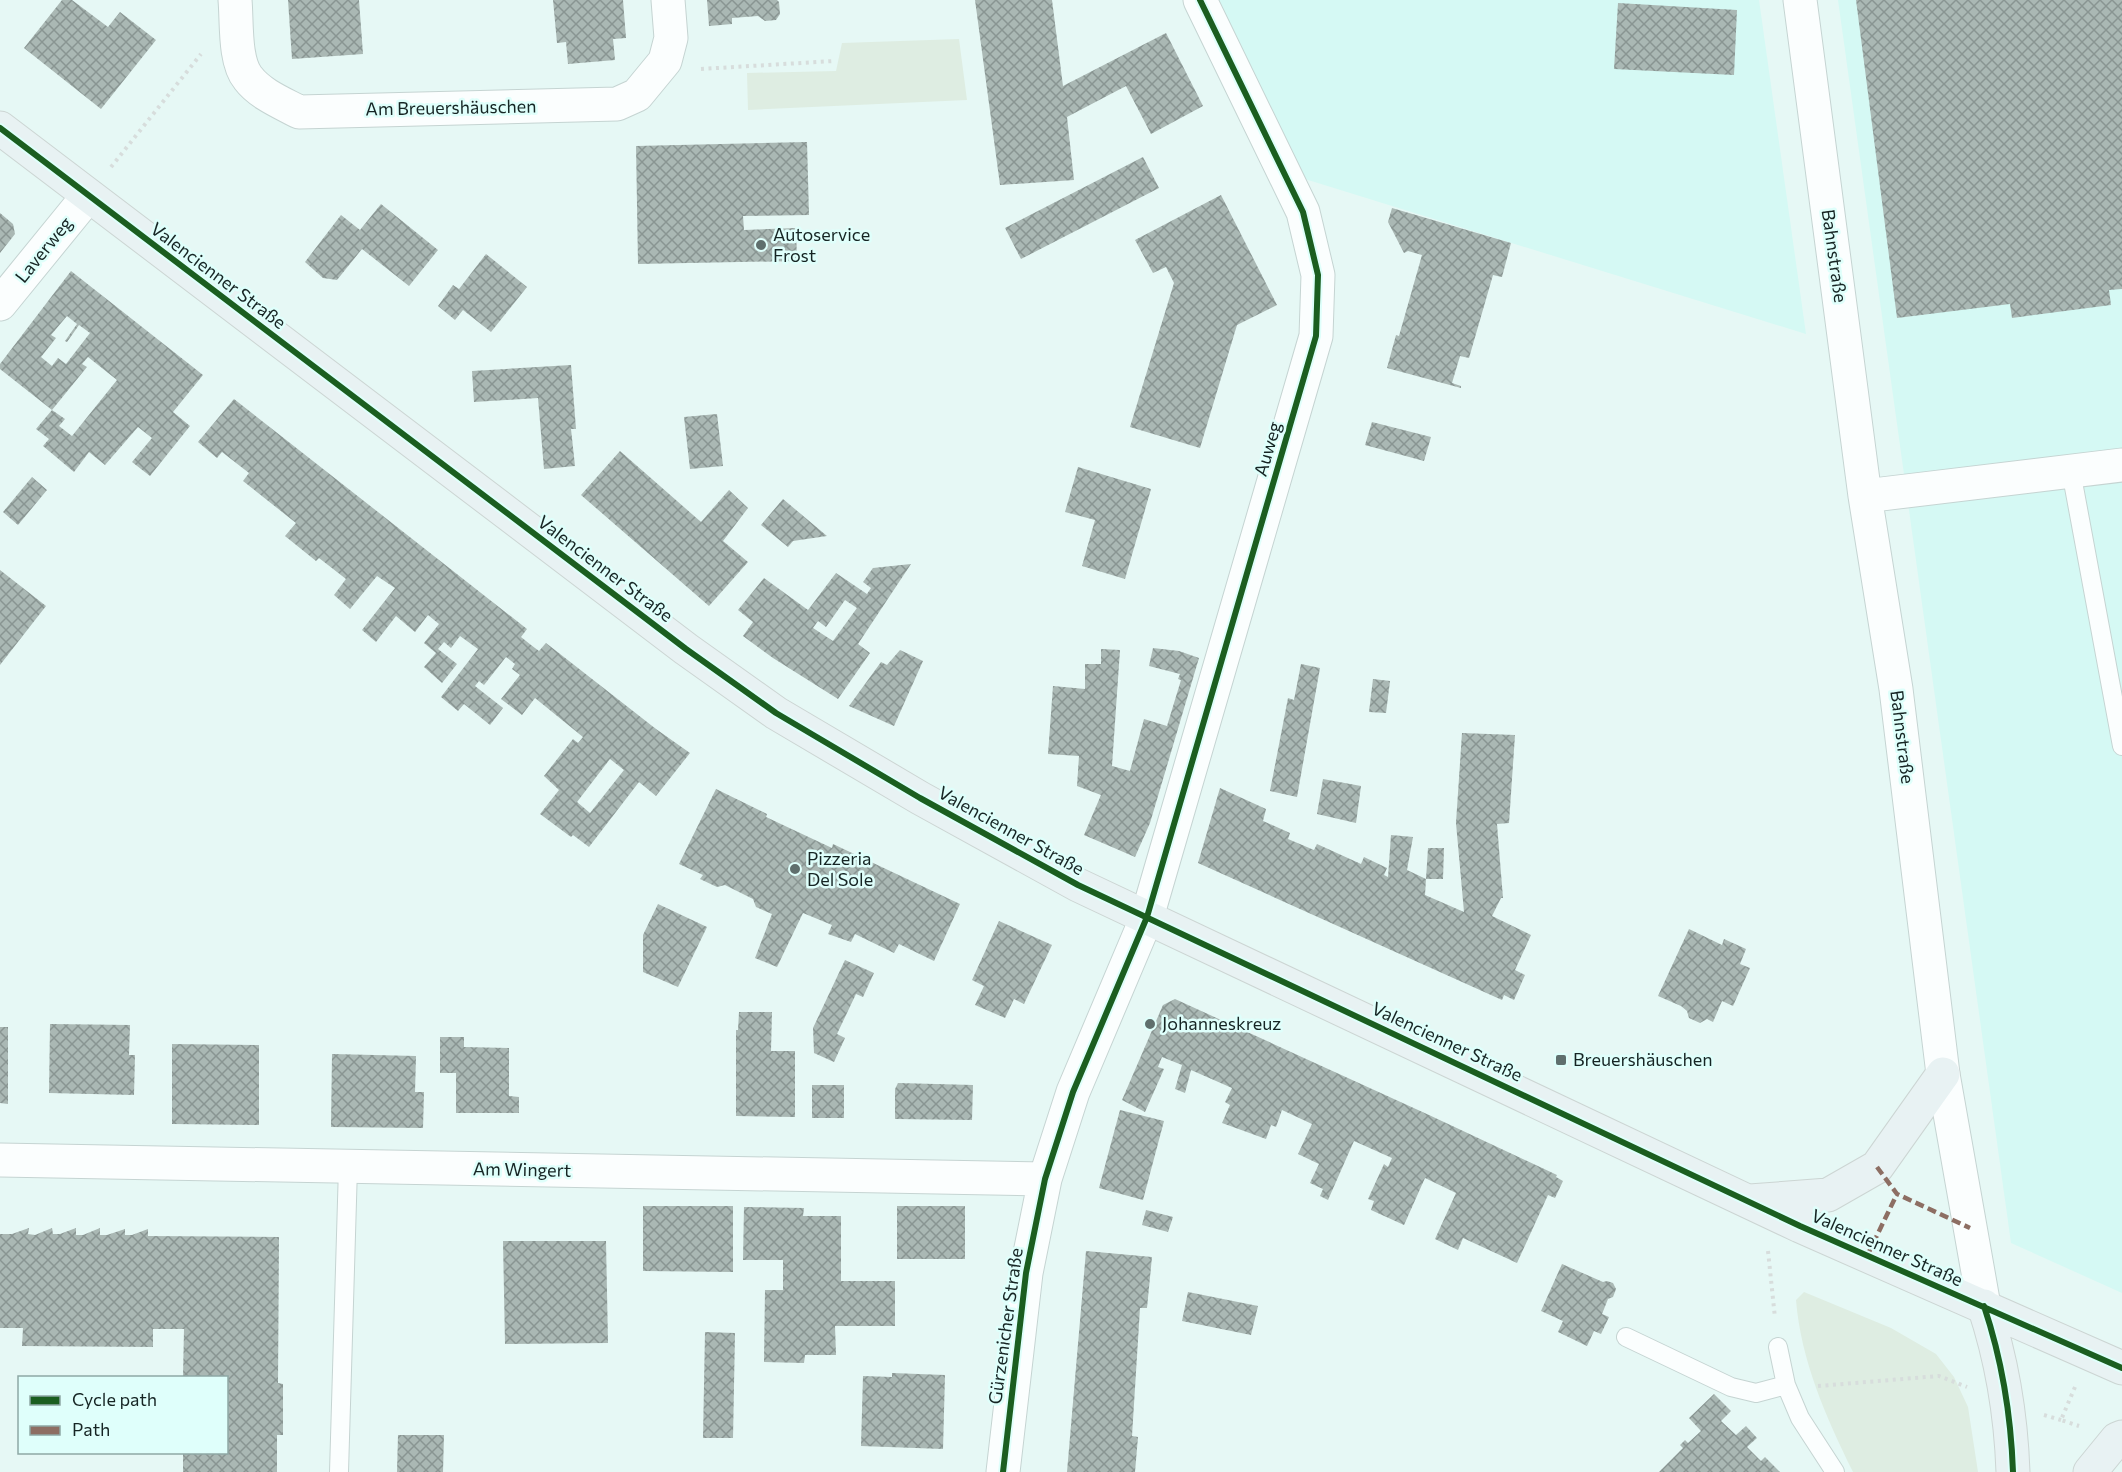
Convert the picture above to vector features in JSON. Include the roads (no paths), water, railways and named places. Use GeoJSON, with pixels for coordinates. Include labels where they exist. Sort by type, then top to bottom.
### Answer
{"type":"FeatureCollection","features":[{"type":"Feature","properties":{"kind":"main road","name":"Valencienner Straße"},"geometry":{"type":"LineString","coordinates":[[0,128],[686,650],[776,713],[920,798],[1078,885],[1756,1205],[2122,1368]]}},
{"type":"Feature","properties":{"kind":"main road"},"geometry":{"type":"LineString","coordinates":[[1756,1205],[1828,1195],[1877,1167],[1942,1074]]}},
{"type":"Feature","properties":{"kind":"main road","name":"Bahnstraße"},"geometry":{"type":"LineString","coordinates":[[1984,1306],[2008,1403],[2013,1472]]}},
{"type":"Feature","properties":{"kind":"main road"},"geometry":{"type":"LineString","coordinates":[[2090,1472],[2120,1438]]}},
{"type":"Feature","properties":{"kind":"street","name":"Am Breuershäuschen"},"geometry":{"type":"LineString","coordinates":[[235,0],[239,57],[247,78],[274,99],[299,112],[617,104],[637,95],[666,61],[671,38],[668,0]]}},
{"type":"Feature","properties":{"kind":"street","name":"Auweg"},"geometry":{"type":"LineString","coordinates":[[1147,917],[1316,336],[1318,275],[1303,212],[1200,0]]}},
{"type":"Feature","properties":{"kind":"street","name":"Bahnstraße"},"geometry":{"type":"LineString","coordinates":[[1800,0],[1865,495],[1896,689],[1942,1074],[1984,1306]]}},
{"type":"Feature","properties":{"kind":"street","name":"Laverweg"},"geometry":{"type":"LineString","coordinates":[[0,304],[88,196]]}},
{"type":"Feature","properties":{"kind":"street"},"geometry":{"type":"LineString","coordinates":[[1865,495],[2122,465]]}},
{"type":"Feature","properties":{"kind":"street","name":"Gürzenicher Straße"},"geometry":{"type":"LineString","coordinates":[[1003,1472],[1026,1273],[1045,1179],[1073,1092],[1147,917]]}},
{"type":"Feature","properties":{"kind":"street","name":"Am Wingert"},"geometry":{"type":"LineString","coordinates":[[0,1160],[1045,1179]]}},
{"type":"Feature","properties":{"kind":"lane"},"geometry":{"type":"LineString","coordinates":[[2071,471],[2122,746]]}},
{"type":"Feature","properties":{"kind":"lane"},"geometry":{"type":"LineString","coordinates":[[339,1472],[348,1167]]}},
{"type":"Feature","properties":{"kind":"lane"},"geometry":{"type":"LineString","coordinates":[[1626,1337],[1731,1387],[1756,1393],[1786,1385]]}},
{"type":"Feature","properties":{"kind":"lane"},"geometry":{"type":"LineString","coordinates":[[1778,1347],[1786,1385],[1800,1418],[1835,1472]]}},
{"type":"Feature","properties":{"kind":"place","name":"Autoservice Frost"},"geometry":{"type":"Point","coordinates":[761,245]}},
{"type":"Feature","properties":{"kind":"place","name":"Pizzeria Del Sole"},"geometry":{"type":"Point","coordinates":[795,869]}},
{"type":"Feature","properties":{"kind":"place","name":"Johanneskreuz"},"geometry":{"type":"Point","coordinates":[1150,1024]}},
{"type":"Feature","properties":{"kind":"place","name":"Breuershäuschen"},"geometry":{"type":"Point","coordinates":[1561,1060]}}]}
